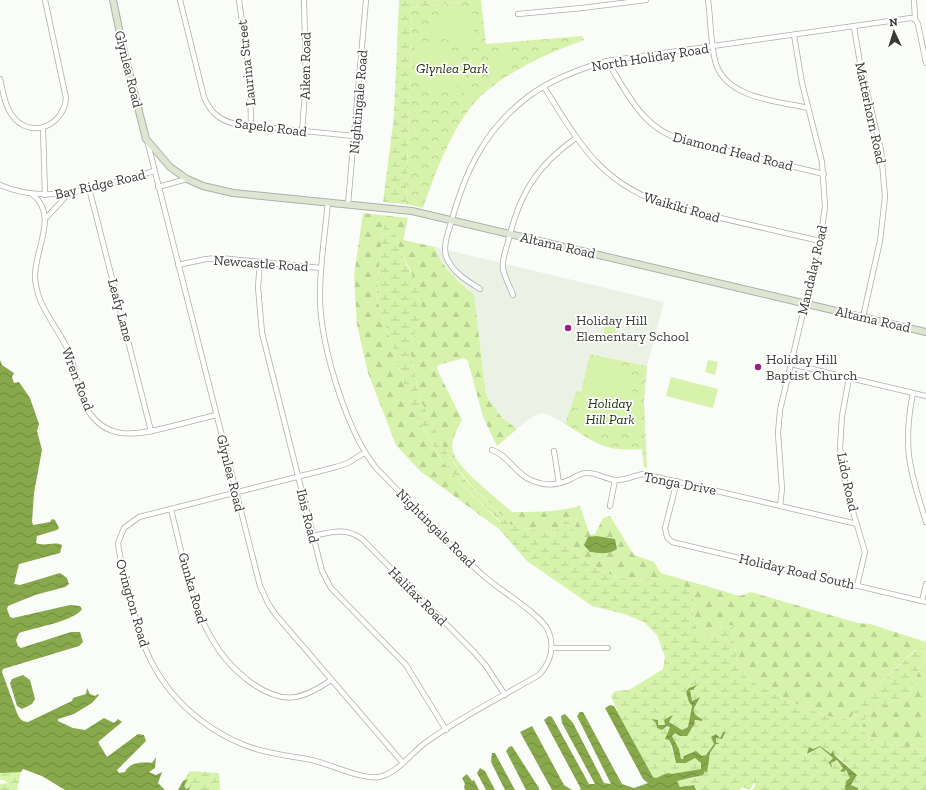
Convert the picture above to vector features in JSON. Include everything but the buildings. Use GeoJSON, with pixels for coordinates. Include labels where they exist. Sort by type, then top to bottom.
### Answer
{"type":"FeatureCollection","features":[{"type":"Feature","properties":{"kind":"street"},"geometry":{"type":"LineString","coordinates":[[0,78],[10,113],[15,120],[30,128],[43,128],[61,116],[66,98],[45,0]]}},
{"type":"Feature","properties":{"kind":"street","name":"Glynlea Road"},"geometry":{"type":"LineString","coordinates":[[113,0],[123,48],[258,579],[265,597],[276,615],[403,763]]}},
{"type":"Feature","properties":{"kind":"street","name":"Sapelo Road"},"geometry":{"type":"LineString","coordinates":[[180,0],[204,97],[207,105],[218,117],[224,121],[251,126],[354,136]]}},
{"type":"Feature","properties":{"kind":"street","name":"Laurina Street"},"geometry":{"type":"LineString","coordinates":[[239,0],[250,79],[251,126]]}},
{"type":"Feature","properties":{"kind":"street","name":"Aiken Road"},"geometry":{"type":"LineString","coordinates":[[302,131],[306,81],[304,0]]}},
{"type":"Feature","properties":{"kind":"street","name":"Nightingale Road"},"geometry":{"type":"LineString","coordinates":[[348,204],[366,0]]}},
{"type":"Feature","properties":{"kind":"street"},"geometry":{"type":"LineString","coordinates":[[518,14],[646,0]]}},
{"type":"Feature","properties":{"kind":"street"},"geometry":{"type":"LineString","coordinates":[[708,0],[716,63],[721,73],[736,88],[746,94],[808,108]]}},
{"type":"Feature","properties":{"kind":"street"},"geometry":{"type":"LineString","coordinates":[[914,0],[915,20],[918,24],[926,63]]}},
{"type":"Feature","properties":{"kind":"street","name":"North Holiday Road"},"geometry":{"type":"LineString","coordinates":[[480,289],[461,276],[446,255],[446,241],[459,191],[481,147],[514,109],[544,87],[580,69],[607,61],[911,18],[915,20]]}},
{"type":"Feature","properties":{"kind":"street","name":"Matterhorn Road"},"geometry":{"type":"LineString","coordinates":[[854,27],[861,70],[881,150],[885,197],[882,228],[863,317]]}},
{"type":"Feature","properties":{"kind":"street","name":"Mandalay Road"},"geometry":{"type":"LineString","coordinates":[[780,506],[782,489],[778,433],[780,410],[820,241],[825,207],[824,174],[808,108],[794,35]]}},
{"type":"Feature","properties":{"kind":"street","name":"Diamond Head Road"},"geometry":{"type":"LineString","coordinates":[[607,61],[641,114],[651,124],[667,135],[686,141],[824,174]]}},
{"type":"Feature","properties":{"kind":"street","name":"Waikiki Road"},"geometry":{"type":"LineString","coordinates":[[544,87],[576,138],[599,167],[629,190],[653,201],[673,207],[820,241]]}},
{"type":"Feature","properties":{"kind":"street"},"geometry":{"type":"LineString","coordinates":[[43,128],[45,195]]}},
{"type":"Feature","properties":{"kind":"street"},"geometry":{"type":"LineString","coordinates":[[513,295],[503,268],[517,209],[534,176],[556,152],[576,138]]}},
{"type":"Feature","properties":{"kind":"street","name":"Glynlea Road"},"geometry":{"type":"LineString","coordinates":[[146,139],[159,156],[187,179]]}},
{"type":"Feature","properties":{"kind":"street","name":"Bay Ridge Road"},"geometry":{"type":"LineString","coordinates":[[0,185],[32,194],[69,194],[154,171]]}},
{"type":"Feature","properties":{"kind":"street"},"geometry":{"type":"LineString","coordinates":[[158,187],[187,179]]}},
{"type":"Feature","properties":{"kind":"street","name":"Altama Road"},"geometry":{"type":"LineString","coordinates":[[187,179],[203,186],[233,193],[408,210],[926,332]]}},
{"type":"Feature","properties":{"kind":"street","name":"Leafy Lane"},"geometry":{"type":"LineString","coordinates":[[90,188],[151,431]]}},
{"type":"Feature","properties":{"kind":"street"},"geometry":{"type":"LineString","coordinates":[[32,194],[42,206],[46,218],[69,194]]}},
{"type":"Feature","properties":{"kind":"street","name":"Nightingale Road"},"geometry":{"type":"LineString","coordinates":[[328,202],[322,268],[321,314],[328,352],[350,423],[364,453],[377,469],[484,576],[543,623],[549,634],[552,648]]}},
{"type":"Feature","properties":{"kind":"street","name":"Wren Road"},"geometry":{"type":"LineString","coordinates":[[46,218],[36,262],[38,294],[48,318],[69,354],[81,396],[86,407],[97,422],[118,433],[135,434],[216,415]]}},
{"type":"Feature","properties":{"kind":"street","name":"Newcastle Road"},"geometry":{"type":"LineString","coordinates":[[178,265],[206,259],[220,258],[322,268]]}},
{"type":"Feature","properties":{"kind":"street","name":"Ibis Road"},"geometry":{"type":"LineString","coordinates":[[260,262],[258,287],[262,333],[322,571],[331,588],[406,665],[446,730]]}},
{"type":"Feature","properties":{"kind":"street"},"geometry":{"type":"LineString","coordinates":[[790,364],[926,396]]}},
{"type":"Feature","properties":{"kind":"street","name":"Lido Road"},"geometry":{"type":"LineString","coordinates":[[849,378],[842,416],[840,448],[846,488],[865,552],[857,586]]}},
{"type":"Feature","properties":{"kind":"street"},"geometry":{"type":"LineString","coordinates":[[913,393],[907,429],[908,457],[926,522]]}},
{"type":"Feature","properties":{"kind":"street","name":"Tonga Drive"},"geometry":{"type":"LineString","coordinates":[[492,450],[498,452],[519,474],[541,484],[559,483],[588,473],[615,480],[623,480],[644,474],[857,524]]}},
{"type":"Feature","properties":{"kind":"street"},"geometry":{"type":"LineString","coordinates":[[554,451],[559,483]]}},
{"type":"Feature","properties":{"kind":"street","name":"Ovington Road"},"geometry":{"type":"LineString","coordinates":[[364,453],[348,463],[336,467],[139,517],[129,522],[124,528],[118,543],[119,554],[144,646],[157,673],[181,703],[202,722],[218,732],[256,749],[320,762],[367,776],[385,775],[403,763]]}},
{"type":"Feature","properties":{"kind":"street"},"geometry":{"type":"LineString","coordinates":[[610,506],[615,480]]}},
{"type":"Feature","properties":{"kind":"street","name":"Holiday Road South"},"geometry":{"type":"LineString","coordinates":[[677,481],[665,528],[669,539],[672,542],[924,601]]}},
{"type":"Feature","properties":{"kind":"street","name":"Gunka Road"},"geometry":{"type":"LineString","coordinates":[[171,510],[200,617],[210,639],[228,663],[243,677],[262,690],[280,697],[289,698],[304,696],[331,680]]}},
{"type":"Feature","properties":{"kind":"street","name":"Halifax Road"},"geometry":{"type":"LineString","coordinates":[[313,536],[341,531],[349,532],[362,539],[474,652],[486,666],[505,695]]}},
{"type":"Feature","properties":{"kind":"street"},"geometry":{"type":"LineString","coordinates":[[924,601],[926,584]]}},
{"type":"Feature","properties":{"kind":"street"},"geometry":{"type":"LineString","coordinates":[[403,763],[424,744],[539,675],[547,665],[552,648],[608,648]]}},
{"type":"Feature","properties":{"kind":"shaded area","name":"Holiday Hill Elementary School"},"geometry":{"type":"Polygon","coordinates":[[[435,247],[664,302],[647,366],[591,354],[581,392],[576,391],[565,424],[547,414],[541,413],[530,418],[517,429],[502,418],[486,395],[474,294],[453,276],[436,254],[435,247]]]}},
{"type":"Feature","properties":{"kind":"green space"},"geometry":{"type":"Polygon","coordinates":[[[399,0],[464,0],[457,3],[412,8],[406,204],[383,202],[394,116],[399,0]]]}},
{"type":"Feature","properties":{"kind":"green space","name":"Glynlea Park"},"geometry":{"type":"Polygon","coordinates":[[[464,0],[481,0],[486,44],[582,36],[584,40],[537,59],[505,77],[478,99],[468,111],[448,145],[423,208],[406,204],[412,8],[457,3],[464,0]]]}},
{"type":"Feature","properties":{"kind":"green space"},"geometry":{"type":"Polygon","coordinates":[[[444,7],[470,7],[475,24],[471,42],[456,43],[431,34],[444,7]]]}},
{"type":"Feature","properties":{"kind":"green space"},"geometry":{"type":"Polygon","coordinates":[[[423,41],[441,44],[454,52],[459,58],[467,82],[443,89],[430,89],[420,83],[414,42],[423,41]]]}},
{"type":"Feature","properties":{"kind":"green space"},"geometry":{"type":"Polygon","coordinates":[[[493,53],[513,53],[509,72],[499,77],[487,75],[489,56],[493,53]]]}},
{"type":"Feature","properties":{"kind":"green space"},"geometry":{"type":"Polygon","coordinates":[[[467,90],[473,95],[462,107],[457,102],[467,90]]]}},
{"type":"Feature","properties":{"kind":"green space"},"geometry":{"type":"Polygon","coordinates":[[[453,105],[457,105],[459,106],[459,114],[453,115],[450,112],[450,108],[453,105]]]}},
{"type":"Feature","properties":{"kind":"green space"},"geometry":{"type":"Polygon","coordinates":[[[363,213],[408,218],[403,240],[435,247],[445,267],[474,294],[486,395],[502,418],[517,429],[497,446],[483,417],[468,361],[464,358],[438,365],[437,369],[462,420],[454,435],[452,444],[456,459],[470,475],[512,512],[555,511],[580,506],[590,535],[595,534],[603,518],[610,516],[634,555],[654,562],[661,573],[740,596],[751,592],[858,623],[870,624],[926,642],[926,652],[915,650],[860,701],[850,720],[826,716],[794,703],[749,680],[737,667],[733,625],[723,625],[715,634],[703,636],[696,627],[693,618],[694,596],[653,578],[637,581],[615,577],[592,565],[575,553],[569,538],[578,520],[568,518],[553,534],[511,525],[467,481],[446,452],[420,399],[410,349],[419,320],[411,271],[399,249],[392,222],[384,222],[376,296],[413,411],[443,463],[462,485],[500,522],[499,529],[420,471],[396,445],[368,373],[357,325],[354,276],[363,213]]]}},
{"type":"Feature","properties":{"kind":"green space"},"geometry":{"type":"Polygon","coordinates":[[[384,222],[392,222],[399,249],[423,297],[419,320],[410,349],[420,399],[446,452],[466,481],[511,525],[553,534],[568,518],[578,520],[569,538],[575,553],[592,565],[615,577],[637,581],[653,578],[685,587],[694,596],[693,618],[696,627],[703,636],[715,634],[723,625],[733,625],[737,667],[749,680],[794,703],[826,716],[850,720],[860,701],[916,650],[926,652],[909,695],[868,712],[861,729],[876,742],[926,750],[926,790],[858,790],[858,788],[851,786],[857,775],[839,758],[826,752],[820,746],[809,750],[808,754],[820,747],[833,758],[826,765],[837,760],[850,778],[845,790],[752,790],[755,786],[754,782],[750,790],[742,787],[740,790],[696,790],[692,785],[680,787],[677,781],[694,778],[706,771],[710,753],[716,744],[720,744],[715,741],[716,738],[722,739],[723,734],[721,738],[711,737],[714,744],[706,755],[702,756],[693,753],[684,759],[681,759],[679,749],[672,736],[675,733],[692,730],[695,721],[700,721],[699,717],[693,713],[699,697],[692,701],[689,693],[692,688],[686,692],[692,706],[688,727],[682,730],[669,722],[672,718],[662,726],[658,725],[658,720],[651,720],[656,723],[657,728],[670,727],[667,732],[676,763],[686,763],[695,758],[701,763],[701,769],[656,778],[653,777],[620,717],[611,696],[615,691],[629,690],[663,669],[665,657],[657,635],[644,622],[624,614],[592,606],[527,561],[499,529],[500,521],[462,485],[443,463],[413,411],[376,296],[384,222]]]}},
{"type":"Feature","properties":{"kind":"green space"},"geometry":{"type":"Polygon","coordinates":[[[615,322],[616,340],[605,341],[603,323],[615,322]]]}},
{"type":"Feature","properties":{"kind":"green space","name":"Holiday Hill Park"},"geometry":{"type":"Polygon","coordinates":[[[590,354],[647,366],[644,402],[647,468],[644,467],[642,449],[618,449],[601,445],[565,424],[576,391],[581,392],[590,354]]]}},
{"type":"Feature","properties":{"kind":"green space"},"geometry":{"type":"Polygon","coordinates":[[[591,359],[613,364],[629,383],[641,411],[640,435],[577,427],[574,421],[591,359]]]}},
{"type":"Feature","properties":{"kind":"green space"},"geometry":{"type":"Polygon","coordinates":[[[708,360],[718,362],[715,375],[705,372],[708,360]]]}},
{"type":"Feature","properties":{"kind":"green space"},"geometry":{"type":"Polygon","coordinates":[[[671,377],[718,389],[713,408],[666,396],[671,377]]]}},
{"type":"Feature","properties":{"kind":"green space"},"geometry":{"type":"Polygon","coordinates":[[[926,653],[926,750],[876,742],[861,729],[868,712],[909,695],[926,653]]]}},
{"type":"Feature","properties":{"kind":"green space"},"geometry":{"type":"Polygon","coordinates":[[[5,771],[21,772],[17,790],[0,790],[0,784],[8,783],[4,780],[0,780],[0,773],[5,771]]]}},
{"type":"Feature","properties":{"kind":"green space"},"geometry":{"type":"Polygon","coordinates":[[[190,771],[219,773],[220,790],[189,790],[192,783],[189,788],[186,789],[184,786],[187,779],[183,781],[190,771]]]}},
{"type":"Feature","properties":{"kind":"water"},"geometry":{"type":"Polygon","coordinates":[[[0,360],[2,365],[14,373],[12,377],[14,383],[19,382],[30,398],[39,424],[37,431],[42,450],[34,493],[32,522],[33,525],[50,522],[52,519],[55,520],[59,528],[37,536],[36,543],[62,545],[60,553],[19,564],[14,584],[20,585],[60,573],[67,578],[69,584],[65,587],[35,595],[8,606],[7,609],[10,617],[13,618],[70,605],[80,606],[82,609],[78,613],[63,621],[19,633],[16,640],[18,646],[21,648],[71,632],[80,632],[83,642],[79,646],[3,669],[2,672],[17,713],[21,719],[28,722],[72,701],[73,698],[86,694],[87,688],[90,694],[95,696],[98,694],[99,695],[92,703],[74,714],[58,719],[58,721],[73,728],[85,730],[104,718],[114,723],[118,719],[122,722],[98,742],[107,757],[138,734],[144,735],[146,741],[117,770],[119,773],[125,772],[133,764],[152,763],[156,757],[155,768],[149,772],[156,775],[162,772],[158,783],[165,790],[65,790],[42,776],[23,769],[21,772],[0,773],[0,360]]]}},
{"type":"Feature","properties":{"kind":"water"},"geometry":{"type":"Polygon","coordinates":[[[596,536],[615,539],[617,549],[607,553],[590,552],[584,545],[588,537],[596,536]]]}},
{"type":"Feature","properties":{"kind":"water"},"geometry":{"type":"Polygon","coordinates":[[[23,675],[30,680],[35,699],[32,704],[22,709],[17,706],[10,683],[12,679],[23,675]]]}},
{"type":"Feature","properties":{"kind":"water"},"geometry":{"type":"Polygon","coordinates":[[[697,685],[693,690],[690,690],[692,701],[700,697],[694,712],[702,719],[702,721],[695,720],[694,725],[687,736],[680,736],[675,733],[672,736],[679,749],[681,759],[683,759],[684,756],[696,751],[702,756],[706,755],[714,744],[711,737],[716,734],[720,738],[724,731],[725,733],[722,739],[716,738],[716,742],[720,744],[716,744],[710,753],[707,773],[705,771],[703,775],[677,781],[680,787],[694,785],[696,790],[579,790],[581,789],[544,720],[549,716],[552,717],[589,784],[595,784],[562,723],[561,716],[565,714],[573,723],[604,783],[611,784],[577,716],[580,712],[583,712],[622,784],[634,788],[648,783],[643,779],[605,708],[610,705],[614,706],[653,777],[656,778],[668,773],[672,774],[701,769],[701,763],[695,758],[686,763],[676,763],[672,746],[669,740],[665,739],[670,727],[667,726],[662,730],[657,728],[656,723],[651,719],[658,720],[658,725],[665,725],[664,720],[673,715],[669,722],[682,730],[688,727],[692,706],[686,692],[689,688],[697,685]]]}},
{"type":"Feature","properties":{"kind":"water"},"geometry":{"type":"Polygon","coordinates":[[[532,726],[564,785],[572,790],[552,790],[520,732],[532,726]]]}},
{"type":"Feature","properties":{"kind":"water"},"geometry":{"type":"Polygon","coordinates":[[[512,746],[539,790],[526,790],[506,751],[512,746]]]}},
{"type":"Feature","properties":{"kind":"water"},"geometry":{"type":"Polygon","coordinates":[[[820,746],[831,754],[833,750],[834,755],[857,775],[851,785],[858,788],[858,790],[845,790],[846,781],[850,778],[846,770],[843,772],[840,771],[843,768],[837,760],[831,763],[832,768],[829,763],[826,765],[833,758],[820,747],[807,754],[809,747],[813,749],[820,746]]]}},
{"type":"Feature","properties":{"kind":"water"},"geometry":{"type":"Polygon","coordinates":[[[492,753],[495,753],[515,790],[505,790],[491,762],[492,753]]]}},
{"type":"Feature","properties":{"kind":"water"},"geometry":{"type":"Polygon","coordinates":[[[480,768],[485,771],[495,790],[486,790],[477,773],[480,768]]]}},
{"type":"Feature","properties":{"kind":"water"},"geometry":{"type":"Polygon","coordinates":[[[467,774],[472,781],[474,780],[479,790],[465,790],[465,784],[462,778],[467,774]]]}},
{"type":"Feature","properties":{"kind":"water"},"geometry":{"type":"Polygon","coordinates":[[[188,779],[184,786],[186,789],[189,788],[192,783],[189,790],[178,790],[183,781],[188,779]]]}},
{"type":"Feature","properties":{"kind":"place","name":"Holiday Hill Elementary School"},"geometry":{"type":"Point","coordinates":[568,328]}},
{"type":"Feature","properties":{"kind":"place","name":"Holiday Hill Baptist Church"},"geometry":{"type":"Point","coordinates":[758,367]}}]}
